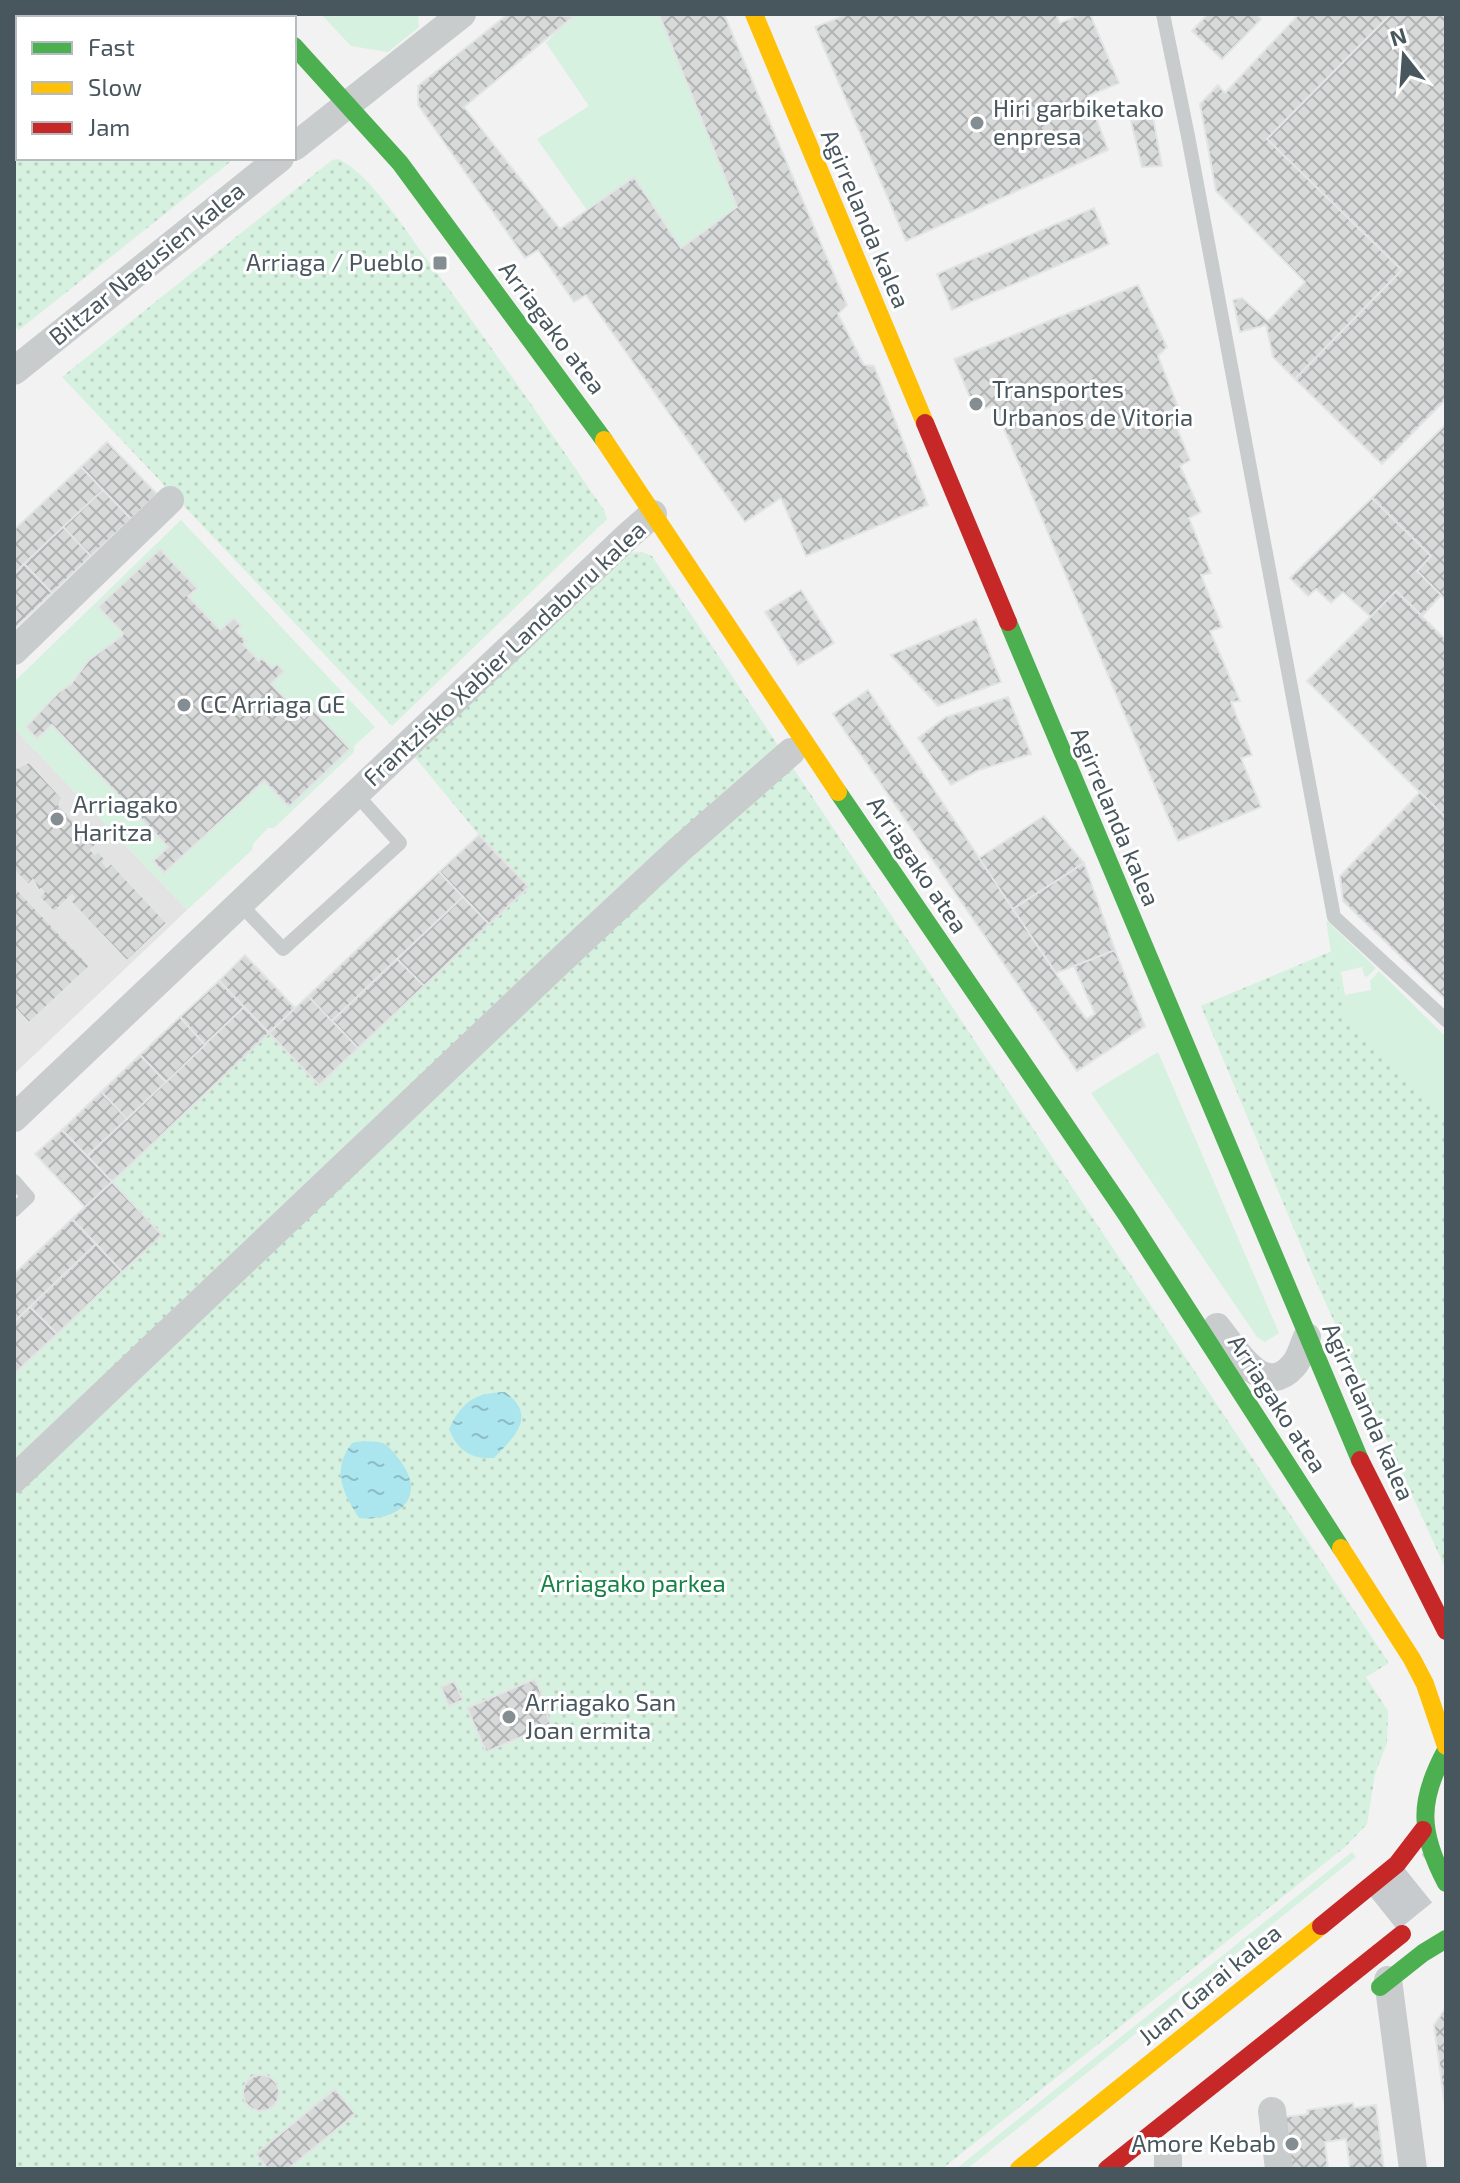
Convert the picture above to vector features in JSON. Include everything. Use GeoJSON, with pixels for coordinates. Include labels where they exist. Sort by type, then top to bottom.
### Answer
{"type":"FeatureCollection","features":[{"type":"Feature","properties":{"kind":"main road","name":"Agirrelanda kalea"},"geometry":{"type":"LineString","coordinates":[[754,14],[1353,1446],[1446,1631]]}},
{"type":"Feature","properties":{"kind":"main road","name":"Arriagako atea"},"geometry":{"type":"LineString","coordinates":[[296,48],[418,187],[593,423],[805,744],[1139,1234],[1412,1659],[1425,1684],[1446,1748]]}},
{"type":"Feature","properties":{"kind":"main road"},"geometry":{"type":"LineString","coordinates":[[1446,1748],[1431,1774],[1424,1802],[1423,1830],[1431,1858],[1446,1883]]}},
{"type":"Feature","properties":{"kind":"main road","name":"Juan Garai kalea"},"geometry":{"type":"LineString","coordinates":[[1019,2169],[1397,1864],[1423,1830]]}},
{"type":"Feature","properties":{"kind":"main road"},"geometry":{"type":"LineString","coordinates":[[1107,2169],[1402,1934]]}},
{"type":"Feature","properties":{"kind":"main road"},"geometry":{"type":"LineString","coordinates":[[1363,2000],[1446,1939]]}},
{"type":"Feature","properties":{"kind":"street"},"geometry":{"type":"LineString","coordinates":[[296,145],[462,14]]}},
{"type":"Feature","properties":{"kind":"street","name":"Biltzar Nagusien kalea"},"geometry":{"type":"LineString","coordinates":[[14,371],[278,160]]}},
{"type":"Feature","properties":{"kind":"street"},"geometry":{"type":"LineString","coordinates":[[14,651],[170,500]]}},
{"type":"Feature","properties":{"kind":"street","name":"Frantzisko Xabier Landaburu kalea"},"geometry":{"type":"LineString","coordinates":[[14,1118],[653,514]]}},
{"type":"Feature","properties":{"kind":"street"},"geometry":{"type":"LineString","coordinates":[[14,1479],[612,912],[791,752]]}},
{"type":"Feature","properties":{"kind":"street"},"geometry":{"type":"LineString","coordinates":[[1139,1234],[1254,1372],[1265,1377],[1282,1374],[1293,1366],[1307,1337]]}},
{"type":"Feature","properties":{"kind":"street"},"geometry":{"type":"LineString","coordinates":[[1388,1980],[1413,2169]]}},
{"type":"Feature","properties":{"kind":"street"},"geometry":{"type":"LineString","coordinates":[[1272,2111],[1279,2169]]}},
{"type":"Feature","properties":{"kind":"lane"},"geometry":{"type":"LineString","coordinates":[[1163,14],[1334,917],[1446,1020]]}},
{"type":"Feature","properties":{"kind":"lane","name":"Frantzisko Xabier Landaburu kalea"},"geometry":{"type":"LineString","coordinates":[[240,904],[283,949],[400,843],[356,794]]}},
{"type":"Feature","properties":{"kind":"lane"},"geometry":{"type":"LineString","coordinates":[[14,1181],[28,1197],[14,1210]]}},
{"type":"Feature","properties":{"kind":"shaded area","name":"Arriagako Haritza"},"geometry":{"type":"Polygon","coordinates":[[[14,728],[187,910],[14,1074],[14,728]]]}},
{"type":"Feature","properties":{"kind":"green space"},"geometry":{"type":"Polygon","coordinates":[[[14,14],[211,14],[213,16],[16,16],[16,160],[232,160],[19,330],[14,325],[14,14]]]}},
{"type":"Feature","properties":{"kind":"green space"},"geometry":{"type":"Polygon","coordinates":[[[321,14],[418,14],[419,27],[388,52],[351,46],[321,14]]]}},
{"type":"Feature","properties":{"kind":"green space"},"geometry":{"type":"Polygon","coordinates":[[[573,14],[659,14],[737,207],[681,248],[634,177],[587,210],[537,139],[589,106],[546,43],[573,14]]]}},
{"type":"Feature","properties":{"kind":"green space"},"geometry":{"type":"Polygon","coordinates":[[[338,159],[361,175],[396,216],[537,413],[604,510],[607,519],[392,726],[62,377],[332,160],[338,159]]]}},
{"type":"Feature","properties":{"kind":"green space","name":"CC Arriaga GE"},"geometry":{"type":"Polygon","coordinates":[[[181,520],[375,727],[354,746],[354,752],[274,828],[268,828],[253,844],[252,850],[187,910],[14,728],[14,682],[181,520]]]}},
{"type":"Feature","properties":{"kind":"green space","name":"Arriagako parkea"},"geometry":{"type":"Polygon","coordinates":[[[642,552],[652,556],[1389,1663],[1366,1677],[1388,1711],[1387,1743],[1375,1774],[1367,1824],[1345,1847],[942,2169],[14,2169],[14,1374],[161,1235],[112,1182],[269,1033],[319,1085],[528,887],[479,835],[414,756],[628,553],[642,552]]]}},
{"type":"Feature","properties":{"kind":"green space"},"geometry":{"type":"Polygon","coordinates":[[[1326,920],[1376,968],[1367,977],[1362,967],[1341,972],[1345,995],[1371,990],[1370,981],[1379,971],[1446,1037],[1446,1191],[1201,1006],[1331,952],[1326,920]]]}},
{"type":"Feature","properties":{"kind":"green space"},"geometry":{"type":"Polygon","coordinates":[[[1332,951],[1344,1015],[1446,1115],[1446,1570],[1314,1277],[1201,1006],[1332,951]]]}},
{"type":"Feature","properties":{"kind":"green space"},"geometry":{"type":"Polygon","coordinates":[[[1158,1052],[1279,1333],[1265,1342],[1257,1337],[1091,1093],[1158,1052]]]}},
{"type":"Feature","properties":{"kind":"green space"},"geometry":{"type":"Polygon","coordinates":[[[1352,1852],[1356,1857],[967,2169],[956,2169],[1352,1852]]]}},
{"type":"Feature","properties":{"kind":"water"},"geometry":{"type":"Polygon","coordinates":[[[505,1392],[520,1409],[520,1425],[516,1433],[494,1458],[466,1452],[456,1443],[449,1429],[459,1412],[477,1397],[505,1392]]]}},
{"type":"Feature","properties":{"kind":"water"},"geometry":{"type":"Polygon","coordinates":[[[363,1441],[386,1445],[408,1475],[411,1487],[409,1497],[396,1512],[359,1518],[348,1500],[342,1481],[342,1463],[352,1443],[363,1441]]]}},
{"type":"Feature","properties":{"kind":"building"},"geometry":{"type":"Polygon","coordinates":[[[508,14],[574,16],[464,107],[560,229],[634,177],[681,248],[737,207],[659,14],[724,14],[847,305],[838,314],[864,365],[874,366],[928,505],[806,556],[781,498],[745,522],[586,295],[574,302],[538,250],[525,258],[418,105],[418,86],[508,14]]]}},
{"type":"Feature","properties":{"kind":"building","name":"Hiri garbiketako enpresa"},"geometry":{"type":"Polygon","coordinates":[[[848,14],[1056,14],[1060,23],[1090,14],[1119,83],[1088,96],[1108,150],[906,241],[815,27],[848,14]]]}},
{"type":"Feature","properties":{"kind":"building"},"geometry":{"type":"Polygon","coordinates":[[[1208,14],[1256,14],[1261,19],[1222,59],[1192,31],[1208,14]]]}},
{"type":"Feature","properties":{"kind":"building"},"geometry":{"type":"Polygon","coordinates":[[[1299,14],[1391,14],[1267,139],[1402,270],[1295,379],[1273,357],[1266,325],[1240,332],[1233,300],[1242,298],[1268,321],[1305,282],[1216,191],[1200,104],[1218,85],[1225,93],[1299,14]]]}},
{"type":"Feature","properties":{"kind":"building"},"geometry":{"type":"Polygon","coordinates":[[[1391,14],[1446,14],[1446,399],[1382,464],[1295,379],[1402,270],[1267,139],[1391,14]]]}},
{"type":"Feature","properties":{"kind":"building"},"geometry":{"type":"Polygon","coordinates":[[[1153,117],[1162,166],[1142,167],[1131,121],[1153,117]]]}},
{"type":"Feature","properties":{"kind":"building"},"geometry":{"type":"Polygon","coordinates":[[[1094,208],[1109,244],[952,310],[937,274],[1094,208]]]}},
{"type":"Feature","properties":{"kind":"building"},"geometry":{"type":"Polygon","coordinates":[[[1138,285],[1167,347],[1158,356],[1179,409],[1170,411],[1190,460],[1180,466],[1201,512],[1189,518],[1211,573],[1201,575],[1222,627],[1210,631],[1240,701],[1231,702],[1252,755],[1241,758],[1261,807],[1178,841],[994,405],[976,412],[954,359],[1138,285]]]}},
{"type":"Feature","properties":{"kind":"building"},"geometry":{"type":"Polygon","coordinates":[[[1446,424],[1446,600],[1417,571],[1431,556],[1372,498],[1446,424]]]}},
{"type":"Feature","properties":{"kind":"building"},"geometry":{"type":"Polygon","coordinates":[[[107,442],[157,494],[131,519],[81,467],[107,442]]]}},
{"type":"Feature","properties":{"kind":"building"},"geometry":{"type":"Polygon","coordinates":[[[81,467],[103,490],[14,574],[14,530],[81,467]]]}},
{"type":"Feature","properties":{"kind":"building"},"geometry":{"type":"Polygon","coordinates":[[[103,490],[131,519],[91,556],[63,527],[103,490]]]}},
{"type":"Feature","properties":{"kind":"building"},"geometry":{"type":"Polygon","coordinates":[[[1372,498],[1431,556],[1417,571],[1441,595],[1422,616],[1396,591],[1371,617],[1343,592],[1331,603],[1316,589],[1308,596],[1290,578],[1372,498]]]}},
{"type":"Feature","properties":{"kind":"building"},"geometry":{"type":"Polygon","coordinates":[[[63,527],[91,556],[52,593],[24,564],[63,527]]]}},
{"type":"Feature","properties":{"kind":"building","name":"CC Arriaga GE"},"geometry":{"type":"Polygon","coordinates":[[[160,549],[197,588],[188,596],[220,630],[234,618],[241,626],[236,630],[246,641],[243,644],[259,661],[262,658],[272,668],[277,664],[284,671],[271,684],[304,718],[313,710],[350,749],[289,807],[264,781],[164,873],[153,861],[168,847],[52,725],[37,739],[26,727],[58,693],[71,684],[89,660],[122,636],[123,633],[98,607],[160,549]]]}},
{"type":"Feature","properties":{"kind":"building"},"geometry":{"type":"Polygon","coordinates":[[[24,564],[52,593],[14,629],[14,574],[24,564]]]}},
{"type":"Feature","properties":{"kind":"building"},"geometry":{"type":"Polygon","coordinates":[[[801,590],[834,643],[798,665],[765,612],[801,590]]]}},
{"type":"Feature","properties":{"kind":"building"},"geometry":{"type":"Polygon","coordinates":[[[1396,591],[1446,640],[1446,818],[1307,681],[1396,591]]]}},
{"type":"Feature","properties":{"kind":"building"},"geometry":{"type":"Polygon","coordinates":[[[976,619],[1001,682],[938,706],[891,655],[976,619]]]}},
{"type":"Feature","properties":{"kind":"building"},"geometry":{"type":"Polygon","coordinates":[[[868,690],[1086,1019],[1095,1014],[1074,966],[1115,950],[1145,1026],[1077,1071],[833,714],[868,690]]]}},
{"type":"Feature","properties":{"kind":"building"},"geometry":{"type":"Polygon","coordinates":[[[1008,697],[1031,754],[979,770],[951,785],[918,738],[946,717],[1008,697]]]}},
{"type":"Feature","properties":{"kind":"building"},"geometry":{"type":"Polygon","coordinates":[[[29,762],[62,798],[59,805],[83,831],[85,828],[99,842],[91,850],[95,854],[98,851],[106,860],[103,862],[107,867],[111,863],[167,923],[127,961],[70,901],[74,898],[72,895],[54,912],[39,897],[44,892],[39,891],[33,880],[28,885],[14,870],[14,769],[29,762]]]}},
{"type":"Feature","properties":{"kind":"building"},"geometry":{"type":"Polygon","coordinates":[[[1420,792],[1446,818],[1446,1000],[1343,901],[1340,876],[1420,792]]]}},
{"type":"Feature","properties":{"kind":"building"},"geometry":{"type":"Polygon","coordinates":[[[1044,816],[1084,863],[1013,909],[979,858],[1044,816]]]}},
{"type":"Feature","properties":{"kind":"building"},"geometry":{"type":"Polygon","coordinates":[[[479,835],[529,887],[489,924],[439,872],[479,835]]]}},
{"type":"Feature","properties":{"kind":"building"},"geometry":{"type":"Polygon","coordinates":[[[1084,863],[1115,950],[1056,973],[1013,909],[1084,863]]]}},
{"type":"Feature","properties":{"kind":"building"},"geometry":{"type":"Polygon","coordinates":[[[439,872],[463,897],[332,1021],[308,996],[439,872]]]}},
{"type":"Feature","properties":{"kind":"building"},"geometry":{"type":"Polygon","coordinates":[[[14,886],[90,966],[29,1023],[14,1007],[14,886]]]}},
{"type":"Feature","properties":{"kind":"building"},"geometry":{"type":"Polygon","coordinates":[[[463,897],[489,924],[424,986],[397,959],[463,897]]]}},
{"type":"Feature","properties":{"kind":"building"},"geometry":{"type":"Polygon","coordinates":[[[245,955],[295,1008],[269,1033],[219,981],[245,955]]]}},
{"type":"Feature","properties":{"kind":"building"},"geometry":{"type":"Polygon","coordinates":[[[397,959],[424,986],[358,1048],[332,1021],[397,959]]]}},
{"type":"Feature","properties":{"kind":"building"},"geometry":{"type":"Polygon","coordinates":[[[219,981],[244,1007],[205,1045],[180,1017],[219,981]]]}},
{"type":"Feature","properties":{"kind":"building"},"geometry":{"type":"Polygon","coordinates":[[[308,996],[358,1048],[319,1085],[269,1033],[308,996]]]}},
{"type":"Feature","properties":{"kind":"building"},"geometry":{"type":"Polygon","coordinates":[[[244,1007],[269,1033],[112,1182],[87,1156],[244,1007]]]}},
{"type":"Feature","properties":{"kind":"building"},"geometry":{"type":"Polygon","coordinates":[[[180,1017],[205,1045],[166,1082],[140,1055],[180,1017]]]}},
{"type":"Feature","properties":{"kind":"building"},"geometry":{"type":"Polygon","coordinates":[[[140,1055],[166,1082],[127,1119],[101,1092],[140,1055]]]}},
{"type":"Feature","properties":{"kind":"building"},"geometry":{"type":"Polygon","coordinates":[[[101,1092],[127,1119],[87,1156],[62,1130],[101,1092]]]}},
{"type":"Feature","properties":{"kind":"building"},"geometry":{"type":"Polygon","coordinates":[[[62,1130],[112,1182],[85,1207],[35,1154],[62,1130]]]}},
{"type":"Feature","properties":{"kind":"building"},"geometry":{"type":"Polygon","coordinates":[[[112,1182],[162,1235],[122,1272],[72,1219],[112,1182]]]}},
{"type":"Feature","properties":{"kind":"building"},"geometry":{"type":"Polygon","coordinates":[[[72,1219],[96,1244],[14,1322],[14,1274],[72,1219]]]}},
{"type":"Feature","properties":{"kind":"building"},"geometry":{"type":"Polygon","coordinates":[[[96,1244],[122,1272],[57,1334],[30,1307],[96,1244]]]}},
{"type":"Feature","properties":{"kind":"building"},"geometry":{"type":"Polygon","coordinates":[[[30,1307],[57,1334],[14,1374],[14,1322],[30,1307]]]}},
{"type":"Feature","properties":{"kind":"building","name":"Arriagako San Joan ermita"},"geometry":{"type":"Polygon","coordinates":[[[535,1679],[551,1724],[486,1752],[467,1708],[535,1679]]]}},
{"type":"Feature","properties":{"kind":"building"},"geometry":{"type":"Polygon","coordinates":[[[454,1681],[463,1700],[449,1706],[441,1687],[454,1681]]]}},
{"type":"Feature","properties":{"kind":"building"},"geometry":{"type":"Polygon","coordinates":[[[1446,2009],[1446,2115],[1434,2025],[1446,2009]]]}},
{"type":"Feature","properties":{"kind":"building"},"geometry":{"type":"Polygon","coordinates":[[[261,2075],[274,2080],[279,2093],[274,2106],[261,2111],[248,2106],[243,2093],[248,2080],[261,2075]]]}},
{"type":"Feature","properties":{"kind":"building"},"geometry":{"type":"Polygon","coordinates":[[[335,2089],[355,2114],[288,2169],[268,2169],[256,2154],[335,2089]]]}},
{"type":"Feature","properties":{"kind":"building"},"geometry":{"type":"Polygon","coordinates":[[[1353,2103],[1354,2108],[1376,2105],[1384,2169],[1350,2169],[1346,2139],[1325,2142],[1328,2169],[1291,2169],[1284,2117],[1353,2103]]]}},
{"type":"Feature","properties":{"kind":"tunnel"},"geometry":{"type":"LineString","coordinates":[[1384,1913],[1446,1863]]}},
{"type":"Feature","properties":{"kind":"traffic: fast"},"geometry":{"type":"LineString","coordinates":[[296,48],[400,163],[604,440]]}},
{"type":"Feature","properties":{"kind":"traffic: fast"},"geometry":{"type":"LineString","coordinates":[[1008,622],[1360,1460]]}},
{"type":"Feature","properties":{"kind":"traffic: fast"},"geometry":{"type":"LineString","coordinates":[[838,792],[1126,1214],[1341,1548]]}},
{"type":"Feature","properties":{"kind":"traffic: fast"},"geometry":{"type":"LineString","coordinates":[[1446,1750],[1430,1785],[1425,1816],[1431,1848],[1446,1883]]}},
{"type":"Feature","properties":{"kind":"traffic: fast"},"geometry":{"type":"LineString","coordinates":[[1380,1987],[1446,1939]]}},
{"type":"Feature","properties":{"kind":"traffic: slow"},"geometry":{"type":"LineString","coordinates":[[754,14],[925,423]]}},
{"type":"Feature","properties":{"kind":"traffic: slow"},"geometry":{"type":"LineString","coordinates":[[604,440],[838,792]]}},
{"type":"Feature","properties":{"kind":"traffic: slow"},"geometry":{"type":"LineString","coordinates":[[1341,1548],[1412,1659],[1425,1684],[1446,1746]]}},
{"type":"Feature","properties":{"kind":"traffic: slow"},"geometry":{"type":"LineString","coordinates":[[1019,2169],[1321,1926]]}},
{"type":"Feature","properties":{"kind":"traffic: jam"},"geometry":{"type":"LineString","coordinates":[[925,423],[1008,622]]}},
{"type":"Feature","properties":{"kind":"traffic: jam"},"geometry":{"type":"LineString","coordinates":[[1360,1460],[1446,1631]]}},
{"type":"Feature","properties":{"kind":"traffic: jam"},"geometry":{"type":"LineString","coordinates":[[1321,1926],[1397,1864],[1423,1830]]}},
{"type":"Feature","properties":{"kind":"traffic: jam"},"geometry":{"type":"LineString","coordinates":[[1107,2169],[1402,1934]]}},
{"type":"Feature","properties":{"kind":"place","name":"Hiri garbiketako enpresa"},"geometry":{"type":"Point","coordinates":[977,123]}},
{"type":"Feature","properties":{"kind":"place","name":"Arriaga / Pueblo"},"geometry":{"type":"Point","coordinates":[440,263]}},
{"type":"Feature","properties":{"kind":"place","name":"Transportes Urbanos de Vitoria"},"geometry":{"type":"Point","coordinates":[976,404]}},
{"type":"Feature","properties":{"kind":"place","name":"CC Arriaga GE"},"geometry":{"type":"Point","coordinates":[184,705]}},
{"type":"Feature","properties":{"kind":"place","name":"Arriagako Haritza"},"geometry":{"type":"Point","coordinates":[57,819]}},
{"type":"Feature","properties":{"kind":"place","name":"Arriagako San Joan ermita"},"geometry":{"type":"Point","coordinates":[509,1717]}},
{"type":"Feature","properties":{"kind":"place","name":"Amore Kebab"},"geometry":{"type":"Point","coordinates":[1292,2144]}}]}
